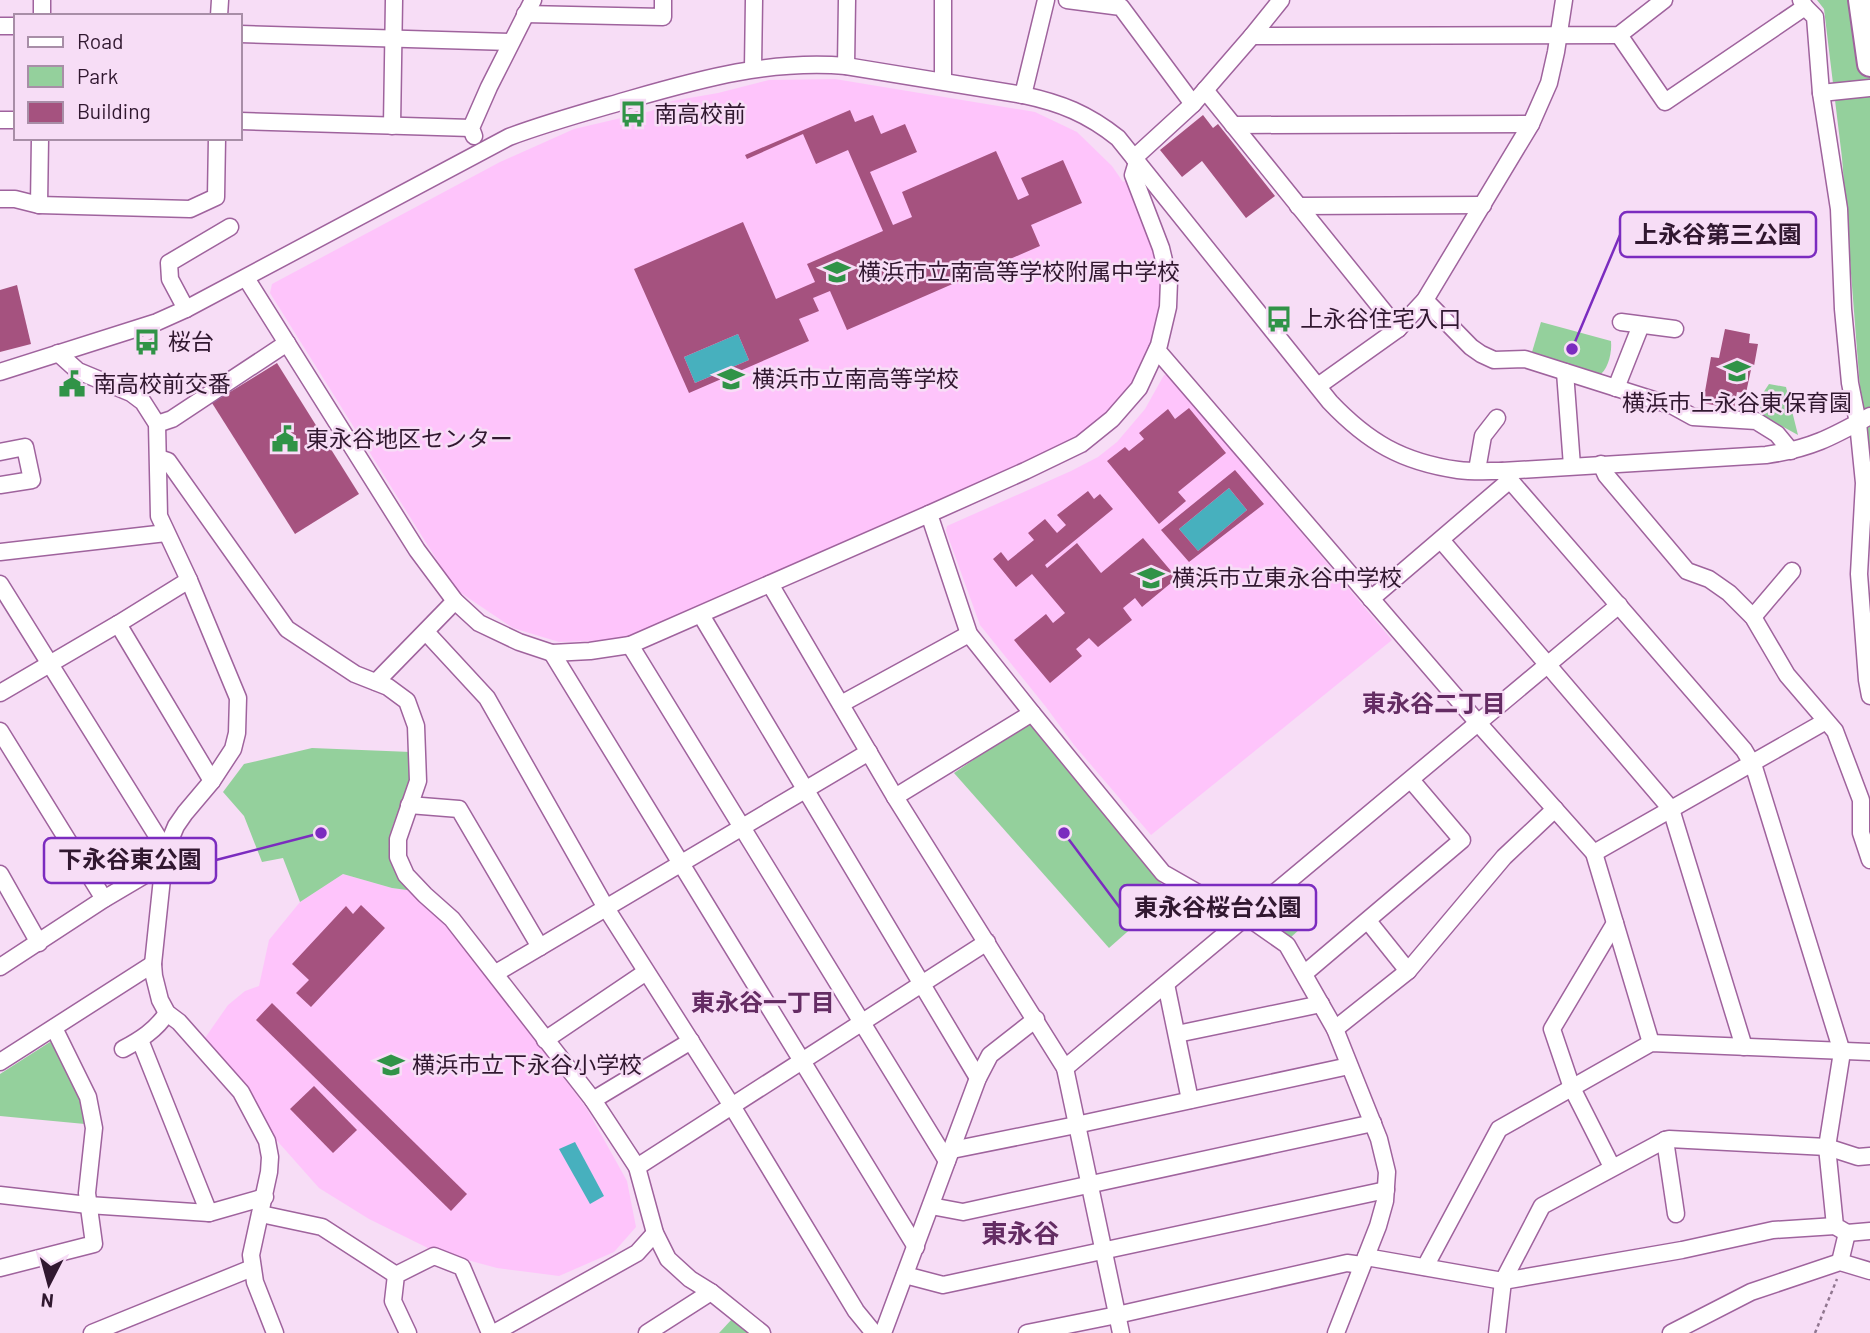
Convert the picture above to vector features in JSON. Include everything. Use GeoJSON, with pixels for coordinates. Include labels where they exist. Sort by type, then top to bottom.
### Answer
{"type":"FeatureCollection","features":[{"type":"Feature","properties":{"kind":"highway"},"geometry":{"type":"LineString","coordinates":[[1861,0],[1870,64]]}},
{"type":"Feature","properties":{"kind":"street"},"geometry":{"type":"LineString","coordinates":[[392,126],[394,0]]}},
{"type":"Feature","properties":{"kind":"street"},"geometry":{"type":"LineString","coordinates":[[481,151],[471,128],[529,7],[663,17],[663,0]]}},
{"type":"Feature","properties":{"kind":"street"},"geometry":{"type":"LineString","coordinates":[[753,68],[754,0]]}},
{"type":"Feature","properties":{"kind":"street"},"geometry":{"type":"LineString","coordinates":[[846,66],[847,0]]}},
{"type":"Feature","properties":{"kind":"street"},"geometry":{"type":"LineString","coordinates":[[943,0],[943,81]]}},
{"type":"Feature","properties":{"kind":"street"},"geometry":{"type":"LineString","coordinates":[[1023,95],[1045,0]]}},
{"type":"Feature","properties":{"kind":"street"},"geometry":{"type":"LineString","coordinates":[[1067,0],[1121,7],[1193,104]]}},
{"type":"Feature","properties":{"kind":"street"},"geometry":{"type":"LineString","coordinates":[[246,278],[411,541],[455,601],[479,623],[519,642],[552,653],[590,652],[630,645],[1025,471],[1081,444],[1112,419],[1139,388],[1157,350],[1168,307],[1169,281],[1161,248],[1133,175],[1136,160],[1193,104],[1281,0]]}},
{"type":"Feature","properties":{"kind":"street"},"geometry":{"type":"LineString","coordinates":[[1318,386],[1398,329],[1425,300],[1531,124],[1549,83],[1563,0]]}},
{"type":"Feature","properties":{"kind":"street"},"geometry":{"type":"LineString","coordinates":[[1252,36],[1619,35],[1664,0]]}},
{"type":"Feature","properties":{"kind":"street"},"geometry":{"type":"LineString","coordinates":[[1619,35],[1665,102],[1803,4],[1815,17],[1821,93],[1839,209],[1843,309],[1850,383],[1864,419],[1859,574],[1870,696]]}},
{"type":"Feature","properties":{"kind":"street"},"geometry":{"type":"LineString","coordinates":[[242,34],[511,42]]}},
{"type":"Feature","properties":{"kind":"street"},"geometry":{"type":"LineString","coordinates":[[0,372],[157,322],[186,309],[481,151],[542,124],[753,68],[817,64],[943,81],[1052,101],[1100,123],[1118,138],[1347,420],[1387,449],[1411,459],[1436,466],[1506,475],[1572,466],[1766,454],[1791,451],[1818,443],[1864,419]]}},
{"type":"Feature","properties":{"kind":"street"},"geometry":{"type":"LineString","coordinates":[[1821,93],[1862,89]]}},
{"type":"Feature","properties":{"kind":"street"},"geometry":{"type":"LineString","coordinates":[[1205,90],[1398,329]]}},
{"type":"Feature","properties":{"kind":"street"},"geometry":{"type":"LineString","coordinates":[[242,121],[471,128]]}},
{"type":"Feature","properties":{"kind":"street"},"geometry":{"type":"LineString","coordinates":[[1233,125],[1531,124]]}},
{"type":"Feature","properties":{"kind":"street"},"geometry":{"type":"LineString","coordinates":[[39,205],[40,140]]}},
{"type":"Feature","properties":{"kind":"street"},"geometry":{"type":"LineString","coordinates":[[0,198],[39,205],[190,209],[216,197],[217,140]]}},
{"type":"Feature","properties":{"kind":"street"},"geometry":{"type":"LineString","coordinates":[[1298,206],[1483,205]]}},
{"type":"Feature","properties":{"kind":"street"},"geometry":{"type":"LineString","coordinates":[[186,309],[170,279],[169,262],[230,227]]}},
{"type":"Feature","properties":{"kind":"street"},"geometry":{"type":"LineString","coordinates":[[1425,300],[1481,354],[1494,359],[1525,359],[1673,406],[1693,417],[1756,421],[1777,434],[1791,451]]}},
{"type":"Feature","properties":{"kind":"street"},"geometry":{"type":"LineString","coordinates":[[1621,322],[1675,329]]}},
{"type":"Feature","properties":{"kind":"street"},"geometry":{"type":"LineString","coordinates":[[1616,388],[1641,325]]}},
{"type":"Feature","properties":{"kind":"street"},"geometry":{"type":"LineString","coordinates":[[157,424],[172,419],[287,343]]}},
{"type":"Feature","properties":{"kind":"street"},"geometry":{"type":"LineString","coordinates":[[1157,350],[1479,724],[1594,853],[1651,1043]]}},
{"type":"Feature","properties":{"kind":"street"},"geometry":{"type":"LineString","coordinates":[[58,353],[78,371],[131,393],[143,402],[157,424],[159,516],[190,579],[238,698],[237,733],[233,749],[212,781],[176,826],[168,845],[153,964],[160,1000],[167,1013],[179,1022],[241,1092],[267,1141],[270,1171],[251,1255],[255,1282],[275,1333]]}},
{"type":"Feature","properties":{"kind":"street"},"geometry":{"type":"LineString","coordinates":[[1566,372],[1572,466]]}},
{"type":"Feature","properties":{"kind":"street"},"geometry":{"type":"LineString","coordinates":[[1478,470],[1483,436],[1497,418]]}},
{"type":"Feature","properties":{"kind":"street"},"geometry":{"type":"LineString","coordinates":[[0,452],[25,447],[32,480],[0,485]]}},
{"type":"Feature","properties":{"kind":"street"},"geometry":{"type":"LineString","coordinates":[[159,458],[168,461],[287,629],[355,674],[388,687],[407,701],[416,726],[418,781],[398,839],[398,857],[406,874],[452,919],[593,1100],[637,1167],[655,1233],[668,1259],[690,1279],[711,1292],[762,1333]]}},
{"type":"Feature","properties":{"kind":"street"},"geometry":{"type":"LineString","coordinates":[[1601,464],[1606,475],[1688,571],[1709,579],[1729,593],[1752,617],[1787,675],[1835,731],[1861,800],[1861,833],[1870,860]]}},
{"type":"Feature","properties":{"kind":"street"},"geometry":{"type":"LineString","coordinates":[[1371,599],[1441,540],[1506,475]]}},
{"type":"Feature","properties":{"kind":"street"},"geometry":{"type":"LineString","coordinates":[[1506,475],[1752,762],[1842,1052],[1827,1147],[1841,1229],[1840,1262]]}},
{"type":"Feature","properties":{"kind":"street"},"geometry":{"type":"LineString","coordinates":[[929,514],[969,634],[1163,873],[1247,917],[1287,945],[1335,1029],[1379,1139],[1387,1172],[1385,1201],[1378,1226],[1336,1333]]}},
{"type":"Feature","properties":{"kind":"street"},"geometry":{"type":"LineString","coordinates":[[0,552],[166,533]]}},
{"type":"Feature","properties":{"kind":"street"},"geometry":{"type":"LineString","coordinates":[[1441,540],[1671,809],[1744,1047]]}},
{"type":"Feature","properties":{"kind":"street"},"geometry":{"type":"LineString","coordinates":[[1752,617],[1792,570]]}},
{"type":"Feature","properties":{"kind":"street"},"geometry":{"type":"LineString","coordinates":[[0,693],[190,579]]}},
{"type":"Feature","properties":{"kind":"street"},"geometry":{"type":"LineString","coordinates":[[0,584],[159,839],[168,845]]}},
{"type":"Feature","properties":{"kind":"street"},"geometry":{"type":"LineString","coordinates":[[770,584],[895,797],[1065,1068],[1121,1333]]}},
{"type":"Feature","properties":{"kind":"street"},"geometry":{"type":"LineString","coordinates":[[376,682],[455,601]]}},
{"type":"Feature","properties":{"kind":"street"},"geometry":{"type":"LineString","coordinates":[[1065,1068],[1619,606]]}},
{"type":"Feature","properties":{"kind":"street"},"geometry":{"type":"LineString","coordinates":[[701,615],[978,1078]]}},
{"type":"Feature","properties":{"kind":"street"},"geometry":{"type":"LineString","coordinates":[[118,624],[212,781]]}},
{"type":"Feature","properties":{"kind":"street"},"geometry":{"type":"LineString","coordinates":[[426,632],[486,698],[606,908],[732,1106],[856,1311],[873,1333]]}},
{"type":"Feature","properties":{"kind":"street"},"geometry":{"type":"LineString","coordinates":[[841,704],[969,634]]}},
{"type":"Feature","properties":{"kind":"street"},"geometry":{"type":"LineString","coordinates":[[630,645],[862,1023],[949,1155]]}},
{"type":"Feature","properties":{"kind":"street"},"geometry":{"type":"LineString","coordinates":[[552,653],[916,1247]]}},
{"type":"Feature","properties":{"kind":"street"},"geometry":{"type":"LineString","coordinates":[[895,797],[1032,713]]}},
{"type":"Feature","properties":{"kind":"street"},"geometry":{"type":"LineString","coordinates":[[1594,853],[1826,721]]}},
{"type":"Feature","properties":{"kind":"street"},"geometry":{"type":"LineString","coordinates":[[0,731],[104,899]]}},
{"type":"Feature","properties":{"kind":"street"},"geometry":{"type":"LineString","coordinates":[[496,973],[869,752]]}},
{"type":"Feature","properties":{"kind":"street"},"geometry":{"type":"LineString","coordinates":[[1304,973],[1462,840],[1410,780]]}},
{"type":"Feature","properties":{"kind":"street"},"geometry":{"type":"LineString","coordinates":[[409,805],[459,809],[540,947]]}},
{"type":"Feature","properties":{"kind":"street"},"geometry":{"type":"LineString","coordinates":[[1335,1029],[1408,971],[1504,857],[1555,809]]}},
{"type":"Feature","properties":{"kind":"street"},"geometry":{"type":"LineString","coordinates":[[0,967],[104,899],[148,873],[163,869]]}},
{"type":"Feature","properties":{"kind":"street"},"geometry":{"type":"LineString","coordinates":[[0,874],[40,943]]}},
{"type":"Feature","properties":{"kind":"street"},"geometry":{"type":"LineString","coordinates":[[1368,921],[1408,971]]}},
{"type":"Feature","properties":{"kind":"street"},"geometry":{"type":"LineString","coordinates":[[1612,1167],[1572,1088],[1552,1029],[1615,923]]}},
{"type":"Feature","properties":{"kind":"street"},"geometry":{"type":"LineString","coordinates":[[637,1167],[988,942]]}},
{"type":"Feature","properties":{"kind":"street"},"geometry":{"type":"LineString","coordinates":[[0,1062],[153,964]]}},
{"type":"Feature","properties":{"kind":"street"},"geometry":{"type":"LineString","coordinates":[[545,1040],[646,972]]}},
{"type":"Feature","properties":{"kind":"street"},"geometry":{"type":"LineString","coordinates":[[1166,984],[1190,1100]]}},
{"type":"Feature","properties":{"kind":"street"},"geometry":{"type":"LineString","coordinates":[[1177,1034],[1321,1004]]}},
{"type":"Feature","properties":{"kind":"street"},"geometry":{"type":"LineString","coordinates":[[123,1049],[140,1040],[160,1023],[167,1013]]}},
{"type":"Feature","properties":{"kind":"street"},"geometry":{"type":"LineString","coordinates":[[883,1333],[978,1078],[990,1055],[1036,1019]]}},
{"type":"Feature","properties":{"kind":"street"},"geometry":{"type":"LineString","coordinates":[[0,1268],[94,1244],[87,1193],[93,1128],[88,1097],[54,1028]]}},
{"type":"Feature","properties":{"kind":"street"},"geometry":{"type":"LineString","coordinates":[[140,1040],[209,1213]]}},
{"type":"Feature","properties":{"kind":"street"},"geometry":{"type":"LineString","coordinates":[[593,1100],[691,1041]]}},
{"type":"Feature","properties":{"kind":"street"},"geometry":{"type":"LineString","coordinates":[[1425,1267],[1499,1129],[1651,1043],[1870,1052]]}},
{"type":"Feature","properties":{"kind":"street"},"geometry":{"type":"LineString","coordinates":[[949,1155],[1349,1066]]}},
{"type":"Feature","properties":{"kind":"street"},"geometry":{"type":"LineString","coordinates":[[930,1206],[963,1212],[1373,1123]]}},
{"type":"Feature","properties":{"kind":"street"},"geometry":{"type":"LineString","coordinates":[[1665,1140],[1676,1214]]}},
{"type":"Feature","properties":{"kind":"street"},"geometry":{"type":"LineString","coordinates":[[1497,1333],[1503,1281],[1542,1206],[1665,1140],[1827,1147],[1858,1157],[1870,1156]]}},
{"type":"Feature","properties":{"kind":"street"},"geometry":{"type":"LineString","coordinates":[[905,1275],[943,1284],[1386,1189]]}},
{"type":"Feature","properties":{"kind":"street"},"geometry":{"type":"LineString","coordinates":[[0,1195],[88,1205],[209,1213],[265,1197]]}},
{"type":"Feature","properties":{"kind":"street"},"geometry":{"type":"LineString","coordinates":[[261,1214],[322,1227],[396,1275]]}},
{"type":"Feature","properties":{"kind":"street"},"geometry":{"type":"LineString","coordinates":[[1027,1333],[1347,1263],[1364,1261],[1425,1267],[1503,1281],[1681,1245],[1773,1230],[1870,1231]]}},
{"type":"Feature","properties":{"kind":"street"},"geometry":{"type":"LineString","coordinates":[[396,1275],[434,1256],[462,1268],[492,1333],[637,1253],[655,1233]]}},
{"type":"Feature","properties":{"kind":"street"},"geometry":{"type":"LineString","coordinates":[[1671,1333],[1751,1292],[1840,1262],[1870,1271]]}},
{"type":"Feature","properties":{"kind":"street"},"geometry":{"type":"LineString","coordinates":[[92,1333],[252,1268]]}},
{"type":"Feature","properties":{"kind":"street"},"geometry":{"type":"LineString","coordinates":[[396,1275],[393,1301],[408,1333]]}},
{"type":"Feature","properties":{"kind":"street"},"geometry":{"type":"LineString","coordinates":[[647,1333],[711,1292]]}},
{"type":"Feature","properties":{"kind":"path"},"geometry":{"type":"LineString","coordinates":[[1815,1333],[1836,1281]]}},
{"type":"Feature","properties":{"kind":"shaded area","name":"横浜市立南高等学校"},"geometry":{"type":"Polygon","coordinates":[[[835,79],[1035,112],[1077,132],[1112,166],[1123,182],[1127,180],[1160,261],[1161,308],[1147,360],[1129,397],[1098,430],[625,640],[559,642],[513,628],[455,589],[270,293],[272,284],[500,162],[574,129],[651,111],[672,101],[769,80],[835,79]]]}},
{"type":"Feature","properties":{"kind":"shaded area","name":"横浜市立東永谷中学校"},"geometry":{"type":"Polygon","coordinates":[[[1164,375],[1168,375],[1392,640],[1151,835],[1074,745],[980,625],[946,531],[947,526],[1098,457],[1117,442],[1145,409],[1164,375]]]}},
{"type":"Feature","properties":{"kind":"shaded area","name":"横浜市立下永谷小学校"},"geometry":{"type":"Polygon","coordinates":[[[343,874],[392,888],[414,891],[466,947],[587,1109],[627,1181],[636,1227],[614,1252],[559,1276],[497,1268],[434,1251],[369,1219],[319,1188],[272,1135],[250,1092],[205,1038],[228,1005],[245,991],[259,986],[269,940],[300,902],[343,874]]]}},
{"type":"Feature","properties":{"kind":"green space"},"geometry":{"type":"Polygon","coordinates":[[[1817,0],[1870,0],[1870,516],[1842,158],[1824,9],[1817,0]]]}},
{"type":"Feature","properties":{"kind":"green space"},"geometry":{"type":"Polygon","coordinates":[[[1541,322],[1611,341],[1609,359],[1604,371],[1601,374],[1532,352],[1541,322]]]}},
{"type":"Feature","properties":{"kind":"green space"},"geometry":{"type":"Polygon","coordinates":[[[1769,384],[1786,387],[1798,435],[1760,414],[1761,396],[1769,384]]]}},
{"type":"Feature","properties":{"kind":"green space"},"geometry":{"type":"Polygon","coordinates":[[[1029,722],[1170,894],[1109,948],[954,773],[1029,722]]]}},
{"type":"Feature","properties":{"kind":"green space"},"geometry":{"type":"Polygon","coordinates":[[[312,748],[411,752],[410,780],[389,839],[389,850],[395,869],[414,891],[392,888],[343,874],[300,902],[283,858],[262,862],[244,816],[223,792],[244,764],[312,748]]]}},
{"type":"Feature","properties":{"kind":"green space"},"geometry":{"type":"Polygon","coordinates":[[[1290,897],[1311,919],[1290,938],[1268,916],[1269,910],[1290,897]]]}},
{"type":"Feature","properties":{"kind":"green space"},"geometry":{"type":"Polygon","coordinates":[[[50,1042],[58,1045],[82,1101],[85,1124],[0,1116],[0,1074],[50,1042]]]}},
{"type":"Feature","properties":{"kind":"green space"},"geometry":{"type":"Polygon","coordinates":[[[733,1318],[751,1333],[719,1333],[733,1318]]]}},
{"type":"Feature","properties":{"kind":"water"},"geometry":{"type":"Polygon","coordinates":[[[738,334],[749,360],[695,383],[684,357],[738,334]]]}},
{"type":"Feature","properties":{"kind":"water"},"geometry":{"type":"Polygon","coordinates":[[[1229,488],[1247,510],[1198,551],[1179,529],[1229,488]]]}},
{"type":"Feature","properties":{"kind":"water"},"geometry":{"type":"Polygon","coordinates":[[[575,1142],[604,1196],[590,1204],[559,1149],[575,1142]]]}},
{"type":"Feature","properties":{"kind":"building"},"geometry":{"type":"Polygon","coordinates":[[[645,109],[646,114],[632,118],[630,113],[645,109]]]}},
{"type":"Feature","properties":{"kind":"building"},"geometry":{"type":"Polygon","coordinates":[[[850,110],[855,122],[873,115],[881,134],[905,124],[917,152],[870,172],[893,225],[912,217],[902,192],[996,151],[1018,200],[1029,195],[1021,178],[1063,160],[1082,203],[1031,225],[1040,246],[847,330],[830,291],[813,298],[819,311],[799,319],[809,341],[689,393],[634,269],[743,222],[776,299],[815,282],[807,264],[883,231],[848,150],[816,164],[803,134],[747,159],[745,155],[850,110]],[[738,334],[684,357],[695,383],[749,360],[738,334]]]}},
{"type":"Feature","properties":{"kind":"building"},"geometry":{"type":"Polygon","coordinates":[[[1203,115],[1213,128],[1218,124],[1275,196],[1246,218],[1202,161],[1182,177],[1160,150],[1203,115]]]}},
{"type":"Feature","properties":{"kind":"building"},"geometry":{"type":"Polygon","coordinates":[[[17,285],[31,344],[0,352],[0,290],[17,285]]]}},
{"type":"Feature","properties":{"kind":"building"},"geometry":{"type":"Polygon","coordinates":[[[1725,329],[1750,334],[1749,343],[1758,344],[1746,393],[1737,392],[1734,409],[1703,403],[1711,357],[1719,358],[1725,329]]]}},
{"type":"Feature","properties":{"kind":"building"},"geometry":{"type":"Polygon","coordinates":[[[157,336],[159,340],[145,346],[143,342],[157,336]]]}},
{"type":"Feature","properties":{"kind":"building"},"geometry":{"type":"Polygon","coordinates":[[[277,363],[359,494],[295,534],[212,403],[277,363]]]}},
{"type":"Feature","properties":{"kind":"building","name":"南高校前交番"},"geometry":{"type":"Polygon","coordinates":[[[69,375],[81,380],[76,394],[63,388],[69,375]]]}},
{"type":"Feature","properties":{"kind":"building"},"geometry":{"type":"Polygon","coordinates":[[[1189,408],[1226,453],[1178,492],[1186,501],[1159,524],[1107,461],[1125,447],[1129,451],[1144,439],[1139,433],[1168,409],[1175,419],[1189,408]]]}},
{"type":"Feature","properties":{"kind":"building"},"geometry":{"type":"Polygon","coordinates":[[[1235,470],[1264,504],[1189,562],[1161,530],[1235,470]],[[1229,488],[1179,529],[1198,551],[1247,510],[1229,488]]]}},
{"type":"Feature","properties":{"kind":"building"},"geometry":{"type":"Polygon","coordinates":[[[1088,491],[1094,499],[1100,494],[1113,509],[1045,565],[1047,568],[1077,543],[1101,573],[1143,538],[1177,578],[1142,607],[1135,598],[1123,608],[1132,620],[1098,647],[1089,638],[1076,649],[1082,656],[1050,683],[1014,640],[1046,614],[1053,623],[1065,613],[1032,574],[1016,587],[993,559],[1001,552],[1008,561],[1034,540],[1028,533],[1045,519],[1057,533],[1066,525],[1057,515],[1088,491]]]}},
{"type":"Feature","properties":{"kind":"building"},"geometry":{"type":"Polygon","coordinates":[[[361,905],[385,928],[311,1007],[296,993],[309,980],[292,964],[346,906],[353,914],[361,905]]]}},
{"type":"Feature","properties":{"kind":"building"},"geometry":{"type":"Polygon","coordinates":[[[272,1003],[467,1194],[451,1211],[256,1020],[272,1003]]]}},
{"type":"Feature","properties":{"kind":"building"},"geometry":{"type":"Polygon","coordinates":[[[314,1086],[357,1130],[333,1153],[290,1109],[314,1086]]]}},
{"type":"Feature","properties":{"kind":"place","name":"南高校前"},"geometry":{"type":"Point","coordinates":[633,114]}},
{"type":"Feature","properties":{"kind":"place","name":"横浜市立南高等学校附属中学校"},"geometry":{"type":"Point","coordinates":[837,272]}},
{"type":"Feature","properties":{"kind":"place","name":"上永谷住宅入口"},"geometry":{"type":"Point","coordinates":[1279,319]}},
{"type":"Feature","properties":{"kind":"place","name":"桜台"},"geometry":{"type":"Point","coordinates":[147,342]}},
{"type":"Feature","properties":{"kind":"place","name":"上永谷第三公園"},"geometry":{"type":"Point","coordinates":[1572,349]}},
{"type":"Feature","properties":{"kind":"place","name":"横浜市上永谷東保育園"},"geometry":{"type":"Point","coordinates":[1737,371]}},
{"type":"Feature","properties":{"kind":"place","name":"横浜市立南高等学校"},"geometry":{"type":"Point","coordinates":[731,379]}},
{"type":"Feature","properties":{"kind":"place","name":"南高校前交番"},"geometry":{"type":"Point","coordinates":[72,384]}},
{"type":"Feature","properties":{"kind":"place","name":"東永谷地区センター"},"geometry":{"type":"Point","coordinates":[285,439]}},
{"type":"Feature","properties":{"kind":"place","name":"横浜市立東永谷中学校"},"geometry":{"type":"Point","coordinates":[1151,578]}},
{"type":"Feature","properties":{"kind":"place","name":"下永谷東公園"},"geometry":{"type":"Point","coordinates":[321,833]}},
{"type":"Feature","properties":{"kind":"place","name":"東永谷桜台公園"},"geometry":{"type":"Point","coordinates":[1064,833]}},
{"type":"Feature","properties":{"kind":"place","name":"横浜市立下永谷小学校"},"geometry":{"type":"Point","coordinates":[391,1065]}},
{"type":"Feature","properties":{"kind":"district","name":"東永谷二丁目"},"geometry":{"type":"Point","coordinates":[1434,704]}},
{"type":"Feature","properties":{"kind":"district","name":"東永谷一丁目"},"geometry":{"type":"Point","coordinates":[763,1003]}},
{"type":"Feature","properties":{"kind":"district","name":"東永谷"},"geometry":{"type":"Point","coordinates":[1020,1234]}}]}
